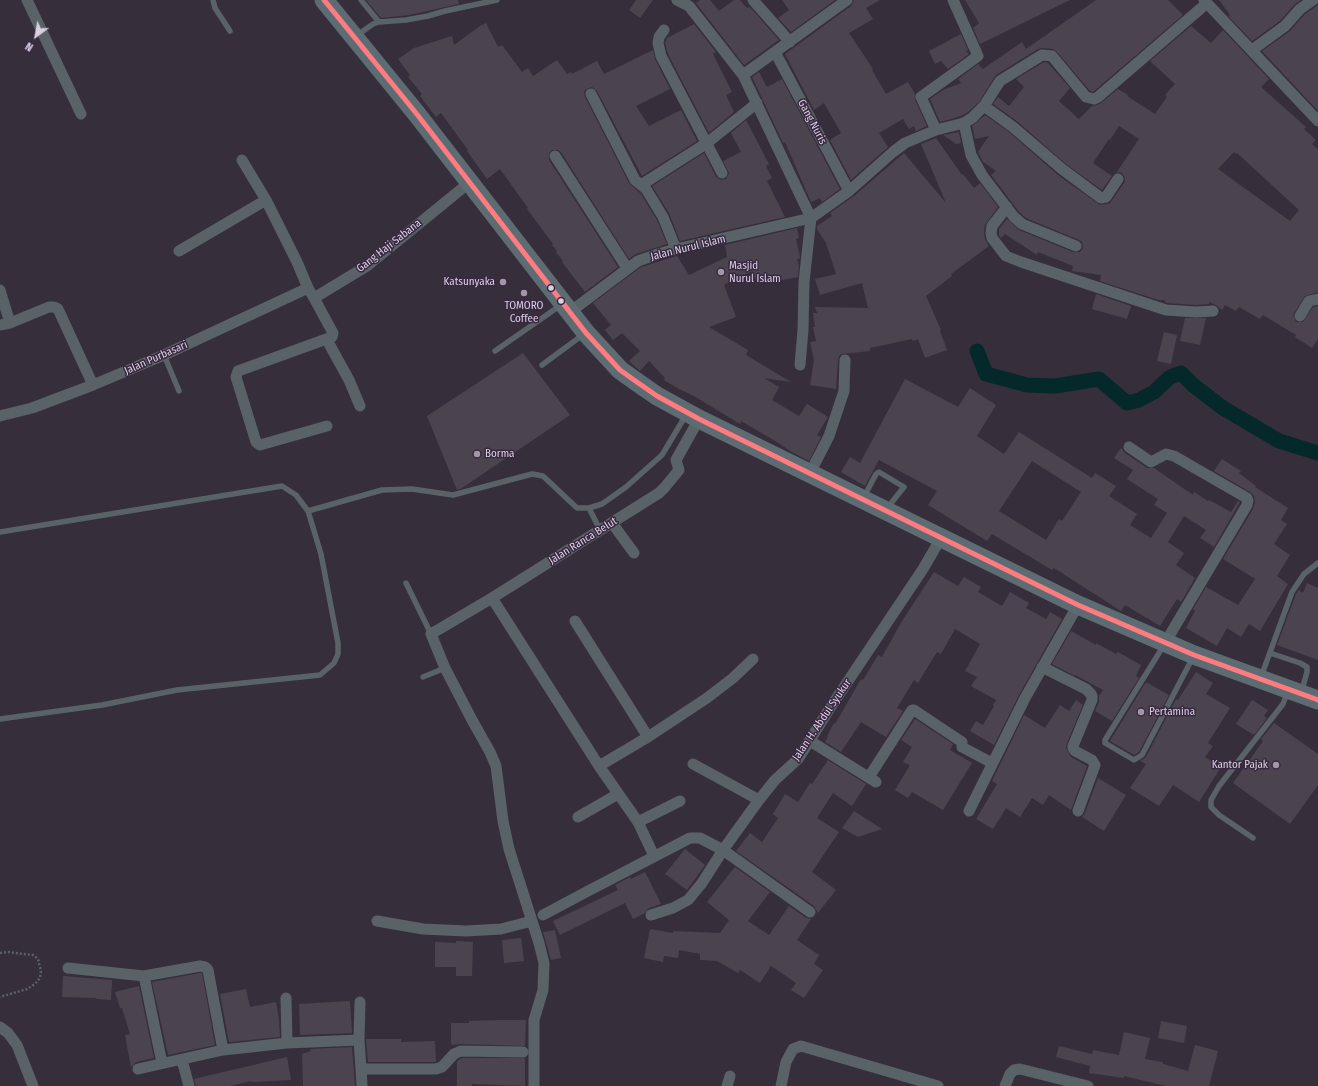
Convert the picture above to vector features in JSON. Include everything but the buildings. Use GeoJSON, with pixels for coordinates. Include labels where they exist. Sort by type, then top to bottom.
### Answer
{"type":"FeatureCollection","features":[{"type":"Feature","properties":{"kind":"highway"},"geometry":{"type":"LineString","coordinates":[[324,0],[416,113],[586,333],[620,370],[657,396],[693,416],[1078,605],[1194,655],[1303,694]]}},
{"type":"Feature","properties":{"kind":"street"},"geometry":{"type":"LineString","coordinates":[[27,0],[81,114]]}},
{"type":"Feature","properties":{"kind":"street"},"geometry":{"type":"LineString","coordinates":[[677,0],[693,3],[743,75],[757,103],[804,220],[803,330],[800,365]]}},
{"type":"Feature","properties":{"kind":"street"},"geometry":{"type":"LineString","coordinates":[[753,0],[790,42]]}},
{"type":"Feature","properties":{"kind":"street"},"geometry":{"type":"LineString","coordinates":[[743,75],[847,0]]}},
{"type":"Feature","properties":{"kind":"street"},"geometry":{"type":"LineString","coordinates":[[936,130],[921,97],[978,56],[953,0]]}},
{"type":"Feature","properties":{"kind":"street"},"geometry":{"type":"LineString","coordinates":[[1252,50],[1285,26],[1300,9],[1313,0]]}},
{"type":"Feature","properties":{"kind":"street"},"geometry":{"type":"LineString","coordinates":[[804,220],[849,192],[905,142],[936,130],[964,123],[972,118],[984,106],[1000,81],[1039,57],[1046,55],[1052,56],[1086,97],[1098,97],[1205,2],[1318,121]]}},
{"type":"Feature","properties":{"kind":"street"},"geometry":{"type":"LineString","coordinates":[[664,30],[659,37],[658,43],[661,56],[722,173]]}},
{"type":"Feature","properties":{"kind":"street","name":"Gang Nuris"},"geometry":{"type":"LineString","coordinates":[[775,52],[849,192]]}},
{"type":"Feature","properties":{"kind":"street"},"geometry":{"type":"LineString","coordinates":[[591,94],[635,180],[646,189],[663,217],[676,249]]}},
{"type":"Feature","properties":{"kind":"street"},"geometry":{"type":"LineString","coordinates":[[641,185],[707,144],[757,103]]}},
{"type":"Feature","properties":{"kind":"street"},"geometry":{"type":"LineString","coordinates":[[984,106],[1013,127],[1062,169],[1101,198],[1106,197],[1118,179]]}},
{"type":"Feature","properties":{"kind":"street"},"geometry":{"type":"LineString","coordinates":[[964,123],[971,155],[982,175],[1007,208],[1022,224],[1076,246]]}},
{"type":"Feature","properties":{"kind":"street"},"geometry":{"type":"LineString","coordinates":[[555,156],[627,268]]}},
{"type":"Feature","properties":{"kind":"street"},"geometry":{"type":"LineString","coordinates":[[242,160],[266,200],[297,262],[308,288],[333,333],[333,336],[327,340],[238,371],[236,377],[256,442],[260,445],[327,426]]}},
{"type":"Feature","properties":{"kind":"street","name":"Gang Haji Sabana"},"geometry":{"type":"LineString","coordinates":[[314,298],[367,266],[470,182]]}},
{"type":"Feature","properties":{"kind":"street"},"geometry":{"type":"LineString","coordinates":[[179,251],[266,200]]}},
{"type":"Feature","properties":{"kind":"street"},"geometry":{"type":"LineString","coordinates":[[1007,208],[992,226],[991,232],[992,238],[1006,256],[1166,310],[1196,312],[1213,311]]}},
{"type":"Feature","properties":{"kind":"street","name":"Jalan Nurul Islam"},"geometry":{"type":"LineString","coordinates":[[567,308],[638,261],[676,249],[804,220]]}},
{"type":"Feature","properties":{"kind":"street","name":"Jalan Purbasari"},"geometry":{"type":"LineString","coordinates":[[0,416],[32,408],[93,385],[164,355],[308,288]]}},
{"type":"Feature","properties":{"kind":"street"},"geometry":{"type":"LineString","coordinates":[[0,290],[5,324],[49,307],[58,309],[93,385]]}},
{"type":"Feature","properties":{"kind":"street"},"geometry":{"type":"LineString","coordinates":[[1300,316],[1309,301],[1318,299]]}},
{"type":"Feature","properties":{"kind":"street"},"geometry":{"type":"LineString","coordinates":[[327,340],[349,380],[360,406]]}},
{"type":"Feature","properties":{"kind":"street"},"geometry":{"type":"LineString","coordinates":[[810,473],[829,436],[844,391],[845,360]]}},
{"type":"Feature","properties":{"kind":"street","name":"Jalan Ranca Belut"},"geometry":{"type":"LineString","coordinates":[[431,634],[492,598],[659,493],[666,487],[679,470],[676,460],[693,416]]}},
{"type":"Feature","properties":{"kind":"street"},"geometry":{"type":"LineString","coordinates":[[1129,446],[1151,462],[1166,454],[1174,456],[1247,498],[1248,501],[1165,643]]}},
{"type":"Feature","properties":{"kind":"street"},"geometry":{"type":"LineString","coordinates":[[612,523],[634,553]]}},
{"type":"Feature","properties":{"kind":"street","name":"Jalan H. Abdul Syukur"},"geometry":{"type":"LineString","coordinates":[[651,915],[673,908],[688,900],[702,883],[723,850],[759,800],[775,780],[798,759],[833,703],[923,569],[941,538]]}},
{"type":"Feature","properties":{"kind":"street"},"geometry":{"type":"LineString","coordinates":[[492,598],[599,766],[638,822],[654,856]]}},
{"type":"Feature","properties":{"kind":"street"},"geometry":{"type":"LineString","coordinates":[[969,811],[1042,667],[1078,605]]}},
{"type":"Feature","properties":{"kind":"street"},"geometry":{"type":"LineString","coordinates":[[575,621],[648,737]]}},
{"type":"Feature","properties":{"kind":"street"},"geometry":{"type":"LineString","coordinates":[[431,634],[445,668],[496,766],[503,821],[509,849],[544,963],[543,990],[534,1020],[534,1086]]}},
{"type":"Feature","properties":{"kind":"street"},"geometry":{"type":"LineString","coordinates":[[599,766],[648,737],[707,698],[733,678],[753,658]]}},
{"type":"Feature","properties":{"kind":"street"},"geometry":{"type":"LineString","coordinates":[[1042,667],[1086,689],[1092,696],[1073,746],[1075,751],[1092,760],[1095,765],[1078,811]]}},
{"type":"Feature","properties":{"kind":"street"},"geometry":{"type":"LineString","coordinates":[[810,741],[872,779],[912,710],[914,710],[962,742],[962,747],[992,763]]}},
{"type":"Feature","properties":{"kind":"street"},"geometry":{"type":"LineString","coordinates":[[693,764],[759,800]]}},
{"type":"Feature","properties":{"kind":"street"},"geometry":{"type":"LineString","coordinates":[[578,817],[618,794]]}},
{"type":"Feature","properties":{"kind":"street"},"geometry":{"type":"LineString","coordinates":[[638,822],[680,801]]}},
{"type":"Feature","properties":{"kind":"street"},"geometry":{"type":"LineString","coordinates":[[543,915],[690,838],[700,838],[723,850],[810,912]]}},
{"type":"Feature","properties":{"kind":"street"},"geometry":{"type":"LineString","coordinates":[[376,921],[423,929],[466,931],[501,929],[532,921]]}},
{"type":"Feature","properties":{"kind":"street"},"geometry":{"type":"LineString","coordinates":[[68,968],[144,976],[200,966],[204,967],[208,970],[223,1050]]}},
{"type":"Feature","properties":{"kind":"street"},"geometry":{"type":"LineString","coordinates":[[144,976],[162,1063]]}},
{"type":"Feature","properties":{"kind":"street"},"geometry":{"type":"LineString","coordinates":[[286,998],[287,1042]]}},
{"type":"Feature","properties":{"kind":"street"},"geometry":{"type":"LineString","coordinates":[[360,1002],[359,1040],[362,1086]]}},
{"type":"Feature","properties":{"kind":"street"},"geometry":{"type":"LineString","coordinates":[[0,1027],[8,1033],[17,1045],[33,1086]]}},
{"type":"Feature","properties":{"kind":"street"},"geometry":{"type":"LineString","coordinates":[[138,1069],[223,1050],[287,1042],[359,1040]]}},
{"type":"Feature","properties":{"kind":"street"},"geometry":{"type":"LineString","coordinates":[[781,1086],[786,1062],[793,1050],[801,1046],[938,1086]]}},
{"type":"Feature","properties":{"kind":"street"},"geometry":{"type":"LineString","coordinates":[[362,1069],[436,1069],[442,1067],[454,1054],[461,1051],[523,1052]]}},
{"type":"Feature","properties":{"kind":"street"},"geometry":{"type":"LineString","coordinates":[[182,1060],[189,1086]]}},
{"type":"Feature","properties":{"kind":"street"},"geometry":{"type":"LineString","coordinates":[[1005,1086],[1010,1074],[1014,1070],[1020,1069],[1088,1086]]}},
{"type":"Feature","properties":{"kind":"lane"},"geometry":{"type":"LineString","coordinates":[[213,0],[215,8],[230,31]]}},
{"type":"Feature","properties":{"kind":"lane"},"geometry":{"type":"LineString","coordinates":[[361,0],[379,22]]}},
{"type":"Feature","properties":{"kind":"lane"},"geometry":{"type":"LineString","coordinates":[[361,45],[373,24],[379,22],[406,20],[428,16],[497,0]]}},
{"type":"Feature","properties":{"kind":"lane"},"geometry":{"type":"LineString","coordinates":[[495,351],[567,308]]}},
{"type":"Feature","properties":{"kind":"lane"},"geometry":{"type":"LineString","coordinates":[[542,365],[586,333]]}},
{"type":"Feature","properties":{"kind":"lane"},"geometry":{"type":"LineString","coordinates":[[164,355],[179,391]]}},
{"type":"Feature","properties":{"kind":"lane"},"geometry":{"type":"LineString","coordinates":[[308,511],[382,490],[412,489],[453,495],[532,474],[543,476],[577,508],[588,508],[602,504],[626,487],[662,454],[693,416]]}},
{"type":"Feature","properties":{"kind":"lane"},"geometry":{"type":"LineString","coordinates":[[863,500],[876,474],[879,472],[904,487],[892,502],[888,512]]}},
{"type":"Feature","properties":{"kind":"lane"},"geometry":{"type":"LineString","coordinates":[[0,532],[282,486],[296,495],[308,511],[321,554],[338,643],[338,654],[334,663],[320,675],[177,690],[102,705],[0,719]]}},
{"type":"Feature","properties":{"kind":"lane"},"geometry":{"type":"LineString","coordinates":[[588,508],[597,524]]}},
{"type":"Feature","properties":{"kind":"lane"},"geometry":{"type":"LineString","coordinates":[[1260,679],[1292,592],[1304,574],[1318,563]]}},
{"type":"Feature","properties":{"kind":"lane"},"geometry":{"type":"LineString","coordinates":[[406,583],[431,634]]}},
{"type":"Feature","properties":{"kind":"lane"},"geometry":{"type":"LineString","coordinates":[[1165,643],[1105,740],[1105,743],[1134,760],[1142,756],[1194,655]]}},
{"type":"Feature","properties":{"kind":"lane"},"geometry":{"type":"LineString","coordinates":[[1253,838],[1219,815],[1211,807],[1211,800],[1219,786],[1283,704],[1303,694],[1307,672],[1306,666],[1270,653]]}},
{"type":"Feature","properties":{"kind":"lane"},"geometry":{"type":"LineString","coordinates":[[423,677],[445,668]]}},
{"type":"Feature","properties":{"kind":"path"},"geometry":{"type":"LineString","coordinates":[[0,953],[7,952],[33,955],[38,959],[41,971],[40,978],[35,984],[27,989],[0,997]]}},
{"type":"Feature","properties":{"kind":"waterway"},"geometry":{"type":"LineString","coordinates":[[977,351],[986,374],[1027,385],[1055,386],[1099,379],[1127,403],[1139,400],[1154,392],[1170,377],[1181,373],[1193,385],[1223,408],[1279,441],[1318,453]]}},
{"type":"Feature","properties":{"kind":"transit line"},"geometry":{"type":"LineString","coordinates":[[324,0],[416,113],[586,333],[620,370],[634,380],[657,396],[699,419],[1078,605],[1194,655],[1318,700]]}},
{"type":"Feature","properties":{"kind":"place","name":"Masjid Nurul Islam"},"geometry":{"type":"Point","coordinates":[721,272]}},
{"type":"Feature","properties":{"kind":"place","name":"Katsunyaka"},"geometry":{"type":"Point","coordinates":[503,282]}},
{"type":"Feature","properties":{"kind":"place","name":"TOMORO Coffee"},"geometry":{"type":"Point","coordinates":[524,293]}},
{"type":"Feature","properties":{"kind":"place","name":"Borma"},"geometry":{"type":"Point","coordinates":[477,454]}},
{"type":"Feature","properties":{"kind":"place","name":"Pertamina"},"geometry":{"type":"Point","coordinates":[1141,712]}},
{"type":"Feature","properties":{"kind":"place","name":"Kantor Pajak"},"geometry":{"type":"Point","coordinates":[1276,765]}}]}
